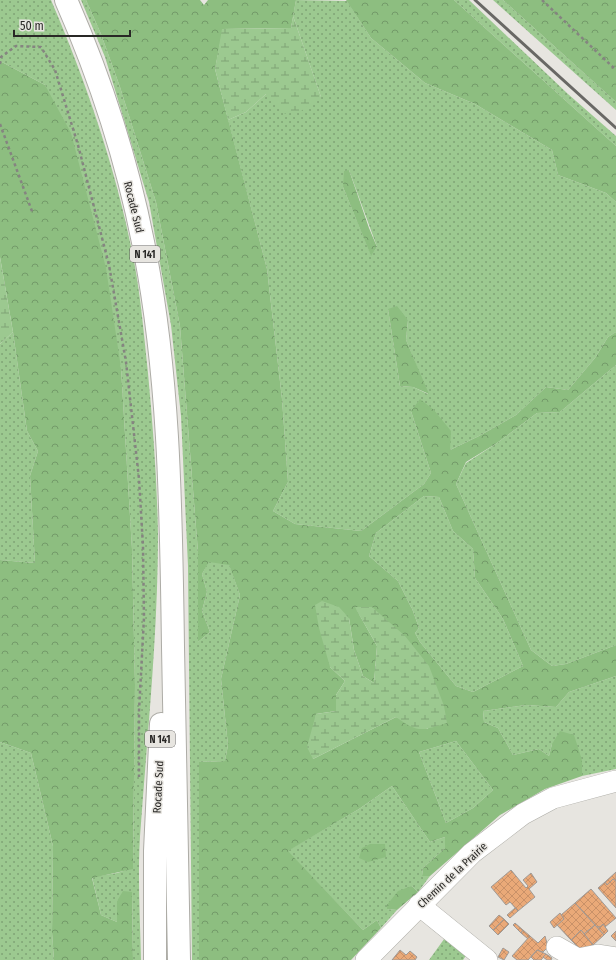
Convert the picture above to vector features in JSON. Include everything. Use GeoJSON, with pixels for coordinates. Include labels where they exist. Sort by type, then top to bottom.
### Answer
{"type":"FeatureCollection","features":[{"type":"Feature","properties":{"kind":"highway","name":"Rocade Sud"},"geometry":{"type":"LineString","coordinates":[[66,0],[85,43],[103,96],[143,241],[160,358],[171,519],[179,960]]}},
{"type":"Feature","properties":{"kind":"highway","name":"Rocade Sud"},"geometry":{"type":"LineString","coordinates":[[155,960],[155,851],[171,519]]}},
{"type":"Feature","properties":{"kind":"street","name":"Chemin de la Prairie"},"geometry":{"type":"LineString","coordinates":[[366,960],[472,853],[523,814],[553,798],[616,781]]}},
{"type":"Feature","properties":{"kind":"street"},"geometry":{"type":"LineString","coordinates":[[419,905],[487,960]]}},
{"type":"Feature","properties":{"kind":"street"},"geometry":{"type":"LineString","coordinates":[[556,947],[578,959],[598,956],[616,958]]}},
{"type":"Feature","properties":{"kind":"path"},"geometry":{"type":"LineString","coordinates":[[542,0],[616,70]]}},
{"type":"Feature","properties":{"kind":"path"},"geometry":{"type":"LineString","coordinates":[[0,64],[2,57],[16,46],[41,47],[56,70],[78,145],[109,265],[126,362],[139,479],[143,538],[144,618],[139,711],[139,780]]}},
{"type":"Feature","properties":{"kind":"path"},"geometry":{"type":"LineString","coordinates":[[0,124],[33,214]]}},
{"type":"Feature","properties":{"kind":"green space"},"geometry":{"type":"Polygon","coordinates":[[[0,0],[51,0],[89,96],[110,161],[127,228],[139,289],[152,413],[158,534],[158,570],[154,643],[139,857],[141,960],[133,960],[132,892],[117,901],[117,922],[101,915],[92,877],[117,873],[133,868],[135,685],[132,549],[121,368],[45,85],[0,61],[0,0]]]}},
{"type":"Feature","properties":{"kind":"green space"},"geometry":{"type":"Polygon","coordinates":[[[81,0],[86,0],[101,34],[120,87],[156,202],[180,326],[198,552],[198,642],[210,632],[202,611],[207,592],[202,574],[209,561],[229,564],[240,595],[221,679],[228,745],[225,761],[199,762],[199,960],[192,960],[188,566],[181,416],[171,325],[149,202],[105,57],[81,0]]]}},
{"type":"Feature","properties":{"kind":"green space"},"geometry":{"type":"Polygon","coordinates":[[[86,0],[200,0],[204,5],[208,0],[296,0],[291,28],[223,29],[215,69],[267,269],[282,399],[288,482],[273,511],[295,524],[361,531],[424,484],[431,473],[411,411],[420,399],[434,410],[451,431],[450,450],[479,436],[516,415],[546,387],[568,390],[595,358],[608,337],[616,332],[616,365],[560,412],[537,413],[497,443],[466,462],[456,484],[531,650],[552,666],[566,664],[616,645],[616,676],[569,692],[556,707],[526,705],[483,711],[484,722],[498,728],[513,755],[539,749],[549,756],[552,744],[560,731],[574,735],[582,760],[582,776],[545,789],[500,815],[430,876],[422,876],[423,868],[445,848],[445,837],[430,842],[392,786],[359,809],[288,851],[363,930],[377,920],[381,928],[351,960],[199,960],[199,762],[225,761],[228,745],[221,679],[240,595],[229,565],[209,562],[202,574],[207,592],[202,611],[210,632],[198,642],[198,552],[180,326],[156,202],[120,87],[101,34],[86,0]],[[424,496],[376,533],[369,556],[398,581],[413,611],[419,628],[415,633],[420,642],[456,686],[473,692],[523,666],[503,619],[475,578],[473,549],[453,531],[439,497],[424,496]],[[355,607],[377,646],[374,683],[363,676],[354,650],[349,618],[330,667],[345,681],[336,695],[336,711],[316,714],[313,759],[396,717],[428,729],[355,607]],[[456,741],[419,752],[446,823],[473,808],[493,790],[456,741]]]}},
{"type":"Feature","properties":{"kind":"green space"},"geometry":{"type":"Polygon","coordinates":[[[296,0],[347,1],[371,38],[425,83],[475,104],[552,150],[558,175],[606,193],[616,202],[616,332],[608,337],[595,358],[568,390],[546,387],[516,415],[479,436],[450,450],[411,411],[431,473],[424,484],[361,531],[295,524],[273,511],[288,482],[282,399],[267,269],[228,120],[246,112],[266,94],[321,97],[293,16],[296,0]],[[349,170],[343,187],[371,255],[377,247],[349,170]],[[388,309],[400,386],[413,387],[428,394],[406,340],[408,320],[388,309]]]}},
{"type":"Feature","properties":{"kind":"green space"},"geometry":{"type":"Polygon","coordinates":[[[346,0],[454,0],[616,146],[616,202],[606,193],[558,175],[552,150],[475,104],[425,83],[371,38],[346,0]]]}},
{"type":"Feature","properties":{"kind":"green space"},"geometry":{"type":"Polygon","coordinates":[[[454,0],[469,0],[568,94],[616,136],[616,146],[454,0]]]}},
{"type":"Feature","properties":{"kind":"green space"},"geometry":{"type":"Polygon","coordinates":[[[493,0],[503,0],[616,102],[616,110],[493,0]]]}},
{"type":"Feature","properties":{"kind":"green space"},"geometry":{"type":"Polygon","coordinates":[[[503,0],[616,0],[616,102],[503,0]]]}},
{"type":"Feature","properties":{"kind":"green space"},"geometry":{"type":"Polygon","coordinates":[[[293,16],[321,97],[301,111],[285,114],[266,94],[246,112],[228,120],[215,69],[222,29],[291,28],[293,16]]]}},
{"type":"Feature","properties":{"kind":"green space"},"geometry":{"type":"Polygon","coordinates":[[[0,61],[45,85],[71,133],[106,268],[121,368],[132,549],[135,685],[133,869],[92,878],[101,915],[117,922],[117,901],[123,891],[132,892],[133,960],[54,960],[52,932],[53,846],[31,753],[0,742],[0,560],[35,563],[30,476],[38,451],[27,431],[13,332],[0,257],[0,61]]]}},
{"type":"Feature","properties":{"kind":"green space"},"geometry":{"type":"Polygon","coordinates":[[[349,170],[377,247],[371,256],[343,187],[344,171],[349,170]]]}},
{"type":"Feature","properties":{"kind":"green space"},"geometry":{"type":"Polygon","coordinates":[[[0,257],[13,332],[0,344],[0,257]]]}},
{"type":"Feature","properties":{"kind":"green space"},"geometry":{"type":"Polygon","coordinates":[[[397,306],[408,320],[406,340],[429,394],[413,387],[400,386],[388,309],[397,306]]]}},
{"type":"Feature","properties":{"kind":"green space"},"geometry":{"type":"Polygon","coordinates":[[[13,332],[27,431],[38,451],[30,476],[35,563],[0,560],[0,344],[13,332]]]}},
{"type":"Feature","properties":{"kind":"green space"},"geometry":{"type":"Polygon","coordinates":[[[616,365],[616,645],[566,664],[552,666],[531,650],[456,484],[466,463],[497,443],[537,413],[560,412],[616,365]]]}},
{"type":"Feature","properties":{"kind":"green space"},"geometry":{"type":"Polygon","coordinates":[[[424,496],[439,497],[453,531],[473,549],[475,578],[503,619],[523,666],[473,692],[456,686],[420,642],[415,633],[419,628],[413,611],[398,581],[369,556],[376,533],[424,496]]]}},
{"type":"Feature","properties":{"kind":"green space"},"geometry":{"type":"Polygon","coordinates":[[[322,601],[339,607],[349,618],[354,650],[363,676],[374,683],[377,646],[355,607],[372,607],[405,636],[429,666],[444,706],[447,723],[431,728],[420,729],[410,726],[396,717],[313,759],[307,747],[316,714],[336,711],[336,695],[345,681],[330,667],[319,628],[315,605],[322,601]]]}},
{"type":"Feature","properties":{"kind":"green space"},"geometry":{"type":"Polygon","coordinates":[[[616,676],[616,769],[582,776],[582,760],[552,744],[549,756],[539,749],[513,755],[498,728],[484,722],[483,711],[526,705],[556,707],[569,692],[616,676]]]}},
{"type":"Feature","properties":{"kind":"green space"},"geometry":{"type":"Polygon","coordinates":[[[456,741],[493,790],[473,808],[446,823],[419,752],[456,741]]]}},
{"type":"Feature","properties":{"kind":"green space"},"geometry":{"type":"Polygon","coordinates":[[[0,742],[31,753],[53,846],[52,932],[54,960],[0,960],[0,742]]]}},
{"type":"Feature","properties":{"kind":"green space"},"geometry":{"type":"Polygon","coordinates":[[[392,786],[430,842],[445,837],[445,848],[423,868],[422,876],[430,876],[418,892],[412,886],[387,909],[397,910],[381,928],[377,920],[363,930],[287,851],[359,809],[392,786]]]}},
{"type":"Feature","properties":{"kind":"green space"},"geometry":{"type":"Polygon","coordinates":[[[370,844],[385,844],[386,857],[368,862],[359,858],[362,848],[370,844]]]}},
{"type":"Feature","properties":{"kind":"green space"},"geometry":{"type":"Polygon","coordinates":[[[412,886],[418,892],[397,910],[387,909],[387,905],[398,891],[412,886]]]}},
{"type":"Feature","properties":{"kind":"green space"},"geometry":{"type":"Polygon","coordinates":[[[447,935],[469,951],[463,960],[429,960],[447,935]]]}},
{"type":"Feature","properties":{"kind":"building"},"geometry":{"type":"Polygon","coordinates":[[[511,870],[526,888],[528,886],[523,880],[531,873],[537,882],[529,889],[535,897],[518,911],[510,902],[506,905],[491,887],[511,870]]]}},
{"type":"Feature","properties":{"kind":"building"},"geometry":{"type":"Polygon","coordinates":[[[616,872],[616,881],[613,879],[607,885],[605,882],[616,872]]]}},
{"type":"Feature","properties":{"kind":"building"},"geometry":{"type":"Polygon","coordinates":[[[613,879],[616,881],[616,908],[598,888],[605,882],[607,885],[613,879]]]}},
{"type":"Feature","properties":{"kind":"building"},"geometry":{"type":"Polygon","coordinates":[[[591,889],[616,918],[605,927],[603,924],[600,927],[597,927],[575,903],[591,889]]]}},
{"type":"Feature","properties":{"kind":"building"},"geometry":{"type":"Polygon","coordinates":[[[575,903],[595,925],[584,934],[581,930],[571,940],[557,925],[564,919],[561,915],[575,903]]]}},
{"type":"Feature","properties":{"kind":"building"},"geometry":{"type":"Polygon","coordinates":[[[515,908],[518,911],[510,918],[507,915],[515,908]]]}},
{"type":"Feature","properties":{"kind":"building"},"geometry":{"type":"Polygon","coordinates":[[[560,913],[564,919],[554,928],[550,922],[560,913]]]}},
{"type":"Feature","properties":{"kind":"building"},"geometry":{"type":"Polygon","coordinates":[[[499,915],[504,919],[493,930],[489,926],[499,915]]]}},
{"type":"Feature","properties":{"kind":"building"},"geometry":{"type":"Polygon","coordinates":[[[504,919],[509,924],[498,935],[493,930],[504,919]]]}},
{"type":"Feature","properties":{"kind":"building"},"geometry":{"type":"Polygon","coordinates":[[[515,923],[523,930],[521,933],[513,925],[515,923]]]}},
{"type":"Feature","properties":{"kind":"building"},"geometry":{"type":"Polygon","coordinates":[[[603,924],[608,931],[604,935],[597,927],[600,927],[603,924]]]}},
{"type":"Feature","properties":{"kind":"building"},"geometry":{"type":"Polygon","coordinates":[[[595,925],[604,935],[593,945],[584,934],[595,925]]]}},
{"type":"Feature","properties":{"kind":"building"},"geometry":{"type":"Polygon","coordinates":[[[523,930],[530,936],[528,939],[521,933],[523,930]]]}},
{"type":"Feature","properties":{"kind":"building"},"geometry":{"type":"Polygon","coordinates":[[[581,930],[593,945],[584,953],[571,940],[581,930]]]}},
{"type":"Feature","properties":{"kind":"building"},"geometry":{"type":"Polygon","coordinates":[[[616,931],[616,941],[611,936],[616,931]]]}},
{"type":"Feature","properties":{"kind":"building"},"geometry":{"type":"Polygon","coordinates":[[[530,936],[538,943],[545,936],[548,947],[543,952],[537,950],[528,960],[517,960],[512,956],[530,936]]]}},
{"type":"Feature","properties":{"kind":"building"},"geometry":{"type":"Polygon","coordinates":[[[503,948],[509,952],[504,960],[498,957],[503,948]]]}},
{"type":"Feature","properties":{"kind":"building"},"geometry":{"type":"Polygon","coordinates":[[[400,950],[406,955],[410,951],[417,957],[415,960],[392,960],[400,950]]]}},
{"type":"Feature","properties":{"kind":"building"},"geometry":{"type":"Polygon","coordinates":[[[537,950],[546,954],[541,960],[534,960],[531,957],[537,950]]]}},
{"type":"Feature","properties":{"kind":"building"},"geometry":{"type":"Polygon","coordinates":[[[546,954],[552,958],[551,960],[547,960],[543,957],[546,954]]]}},
{"type":"Feature","properties":{"kind":"railway"},"geometry":{"type":"LineString","coordinates":[[475,0],[616,128]]}}]}
